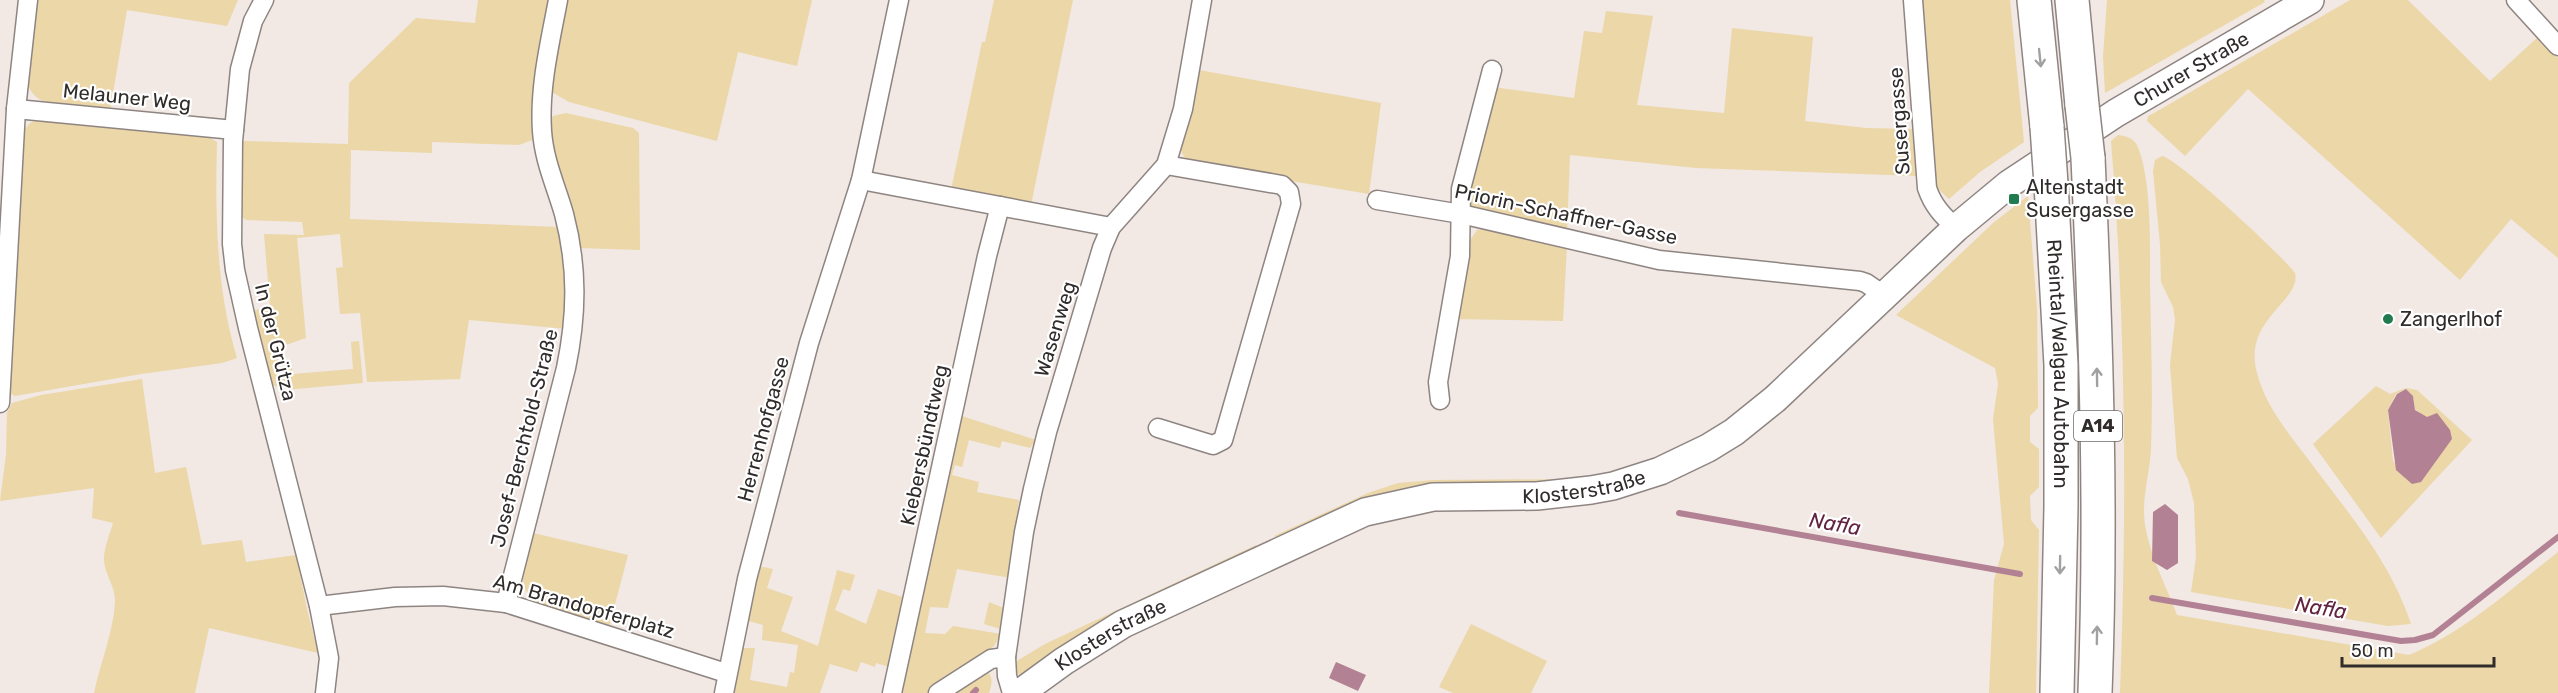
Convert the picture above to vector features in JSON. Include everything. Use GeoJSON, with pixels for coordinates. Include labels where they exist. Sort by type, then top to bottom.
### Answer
{"type":"FeatureCollection","features":[{"type":"Feature","properties":{"kind":"highway","name":"Rheintal/Walgau Autobahn"},"geometry":{"type":"LineString","coordinates":[[2034,0],[2070,141],[2096,335],[2100,501],[2095,693]]}},
{"type":"Feature","properties":{"kind":"highway","name":"Rheintal/Walgau Autobahn"},"geometry":{"type":"LineString","coordinates":[[2057,693],[2061,365],[2051,184],[2070,141],[2082,105],[2072,0]]}},
{"type":"Feature","properties":{"kind":"main road","name":"Churer Straße"},"geometry":{"type":"LineString","coordinates":[[2070,141],[2310,0]]}},
{"type":"Feature","properties":{"kind":"main road","name":"Klosterstraße"},"geometry":{"type":"LineString","coordinates":[[1020,693],[1064,661],[1123,624],[1365,512],[1433,497],[1538,496],[1591,490],[1638,479],[1685,461],[1726,438],[1753,418],[1956,228],[2009,184],[2070,141]]}},
{"type":"Feature","properties":{"kind":"street"},"geometry":{"type":"LineString","coordinates":[[0,403],[16,109],[28,0]]}},
{"type":"Feature","properties":{"kind":"street","name":"In der Grütza"},"geometry":{"type":"LineString","coordinates":[[264,0],[253,21],[240,69],[234,130],[232,244],[235,270],[319,606],[329,658],[325,693]]}},
{"type":"Feature","properties":{"kind":"street","name":"Josef-Berchtold-Straße"},"geometry":{"type":"LineString","coordinates":[[506,603],[567,368],[576,310],[572,248],[548,169],[542,130],[543,86],[558,0]]}},
{"type":"Feature","properties":{"kind":"street","name":"Herrenhofgasse"},"geometry":{"type":"LineString","coordinates":[[724,693],[726,673],[750,567],[809,343],[861,180],[899,0]]}},
{"type":"Feature","properties":{"kind":"street","name":"Wasenweg"},"geometry":{"type":"LineString","coordinates":[[1012,693],[1007,676],[1006,657],[1024,532],[1050,421],[1102,248],[1111,227],[1166,165],[1183,109],[1202,0]]}},
{"type":"Feature","properties":{"kind":"street","name":"Susergasse"},"geometry":{"type":"LineString","coordinates":[[1913,0],[1927,188],[1938,211],[1956,228]]}},
{"type":"Feature","properties":{"kind":"street"},"geometry":{"type":"LineString","coordinates":[[2516,0],[2558,46]]}},
{"type":"Feature","properties":{"kind":"street"},"geometry":{"type":"LineString","coordinates":[[1440,400],[1438,382],[1460,256],[1461,189],[1492,70]]}},
{"type":"Feature","properties":{"kind":"street","name":"Melauner Weg"},"geometry":{"type":"LineString","coordinates":[[16,109],[234,130]]}},
{"type":"Feature","properties":{"kind":"street"},"geometry":{"type":"LineString","coordinates":[[1158,428],[1213,445],[1223,440],[1291,204],[1289,192],[1282,185],[1166,165]]}},
{"type":"Feature","properties":{"kind":"street"},"geometry":{"type":"LineString","coordinates":[[861,180],[1111,227]]}},
{"type":"Feature","properties":{"kind":"street","name":"Priorin-Schaffner-Gasse"},"geometry":{"type":"LineString","coordinates":[[1377,200],[1461,214],[1659,261],[1860,281],[1885,296]]}},
{"type":"Feature","properties":{"kind":"street","name":"Kiebersbündtweg"},"geometry":{"type":"LineString","coordinates":[[892,693],[1000,206]]}},
{"type":"Feature","properties":{"kind":"street","name":"Am Brandopferplatz"},"geometry":{"type":"LineString","coordinates":[[319,606],[363,600],[424,597],[506,603],[726,673]]}},
{"type":"Feature","properties":{"kind":"street"},"geometry":{"type":"LineString","coordinates":[[938,693],[991,658],[1006,657]]}},
{"type":"Feature","properties":{"kind":"shaded area"},"geometry":{"type":"Polygon","coordinates":[[[35,0],[238,0],[227,26],[127,10],[110,111],[61,107],[40,99],[32,92],[27,82],[35,0]]]}},
{"type":"Feature","properties":{"kind":"shaded area"},"geometry":{"type":"Polygon","coordinates":[[[478,0],[552,0],[535,139],[519,145],[432,142],[432,153],[351,150],[350,219],[560,227],[565,249],[567,329],[469,320],[460,379],[367,382],[360,313],[340,314],[336,268],[343,267],[340,234],[297,238],[306,338],[277,348],[279,369],[292,368],[293,374],[353,369],[351,342],[359,341],[363,383],[284,390],[269,383],[252,311],[270,306],[264,234],[304,235],[302,222],[246,220],[242,217],[240,181],[243,141],[348,144],[349,83],[416,18],[475,23],[478,0]]]}},
{"type":"Feature","properties":{"kind":"shaded area"},"geometry":{"type":"Polygon","coordinates":[[[565,0],[812,0],[797,66],[738,52],[717,141],[569,102],[550,91],[565,0]]]}},
{"type":"Feature","properties":{"kind":"shaded area"},"geometry":{"type":"Polygon","coordinates":[[[994,0],[1073,0],[1031,205],[951,190],[982,42],[985,42],[994,0]]]}},
{"type":"Feature","properties":{"kind":"shaded area"},"geometry":{"type":"Polygon","coordinates":[[[1922,0],[2010,0],[2024,142],[1980,172],[1949,199],[1935,186],[1922,0]]]}},
{"type":"Feature","properties":{"kind":"shaded area"},"geometry":{"type":"Polygon","coordinates":[[[2107,0],[2264,0],[2265,2],[2105,93],[2103,57],[2107,0]]]}},
{"type":"Feature","properties":{"kind":"shaded area"},"geometry":{"type":"Polygon","coordinates":[[[2350,0],[2408,0],[2490,81],[2538,37],[2558,58],[2558,258],[2511,219],[2460,280],[2248,89],[2185,156],[2147,121],[2148,116],[2350,0]]]}},
{"type":"Feature","properties":{"kind":"shaded area"},"geometry":{"type":"Polygon","coordinates":[[[1606,11],[1653,16],[1637,105],[1724,113],[1732,28],[1813,37],[1805,121],[1866,128],[1912,129],[1916,176],[1696,168],[1570,155],[1567,232],[1470,210],[1466,198],[1493,87],[1574,98],[1584,31],[1602,33],[1606,11]]]}},
{"type":"Feature","properties":{"kind":"shaded area"},"geometry":{"type":"Polygon","coordinates":[[[1199,70],[1381,103],[1369,194],[1196,165],[1188,160],[1180,148],[1199,70]]]}},
{"type":"Feature","properties":{"kind":"shaded area"},"geometry":{"type":"Polygon","coordinates":[[[566,113],[633,128],[639,133],[640,250],[579,248],[557,169],[551,136],[550,120],[553,116],[566,113]]]}},
{"type":"Feature","properties":{"kind":"shaded area"},"geometry":{"type":"Polygon","coordinates":[[[39,119],[207,136],[217,142],[218,251],[225,305],[237,358],[222,363],[141,374],[15,396],[10,393],[22,137],[28,125],[39,119]]]}},
{"type":"Feature","properties":{"kind":"shaded area"},"geometry":{"type":"Polygon","coordinates":[[[2118,135],[2129,138],[2137,145],[2142,159],[2148,194],[2152,407],[2151,448],[2144,515],[2151,548],[2177,615],[2409,655],[2468,622],[2558,552],[2558,693],[2120,693],[2124,555],[2124,417],[2120,279],[2111,141],[2118,135]]]}},
{"type":"Feature","properties":{"kind":"shaded area"},"geometry":{"type":"Polygon","coordinates":[[[2162,156],[2172,161],[2208,190],[2252,229],[2295,273],[2295,283],[2290,293],[2264,325],[2258,339],[2255,354],[2257,373],[2271,407],[2285,429],[2353,518],[2380,558],[2392,579],[2411,624],[2388,626],[2191,592],[2196,557],[2194,503],[2188,479],[2177,458],[2170,365],[2175,320],[2173,307],[2161,282],[2153,171],[2155,160],[2162,156]]]}},
{"type":"Feature","properties":{"kind":"shaded area"},"geometry":{"type":"Polygon","coordinates":[[[2028,196],[2037,308],[2038,408],[2030,416],[2030,442],[2039,449],[2039,487],[2030,496],[2031,520],[2039,530],[2036,693],[1989,693],[1994,580],[2004,544],[1993,419],[1998,384],[1995,368],[1896,315],[1993,223],[2028,196]]]}},
{"type":"Feature","properties":{"kind":"shaded area"},"geometry":{"type":"Polygon","coordinates":[[[1491,228],[1567,245],[1563,321],[1453,319],[1469,242],[1477,230],[1491,228]]]}},
{"type":"Feature","properties":{"kind":"shaded area"},"geometry":{"type":"Polygon","coordinates":[[[142,379],[155,473],[186,467],[202,545],[242,540],[246,562],[296,555],[318,653],[209,628],[195,693],[94,693],[114,614],[115,597],[104,559],[113,523],[92,518],[94,488],[0,501],[6,455],[7,413],[12,403],[41,395],[142,379]]]}},
{"type":"Feature","properties":{"kind":"shaded area"},"geometry":{"type":"Polygon","coordinates":[[[2376,386],[2390,394],[2406,388],[2417,390],[2472,440],[2381,538],[2313,444],[2376,386]],[[2406,389],[2396,394],[2388,410],[2393,461],[2412,484],[2452,439],[2415,409],[2413,396],[2406,389]]]}},
{"type":"Feature","properties":{"kind":"shaded area"},"geometry":{"type":"Polygon","coordinates":[[[2406,389],[2413,396],[2415,410],[2427,417],[2437,413],[2450,430],[2452,439],[2421,482],[2412,484],[2396,470],[2388,410],[2397,394],[2406,389]]]}},
{"type":"Feature","properties":{"kind":"shaded area"},"geometry":{"type":"Polygon","coordinates":[[[962,416],[1036,440],[1030,448],[1002,441],[1000,448],[969,440],[962,467],[955,465],[952,475],[979,482],[977,492],[1019,500],[1011,578],[957,569],[948,608],[930,607],[925,633],[945,634],[953,626],[1001,634],[994,646],[927,693],[900,693],[962,416]]]}},
{"type":"Feature","properties":{"kind":"shaded area"},"geometry":{"type":"Polygon","coordinates":[[[1580,479],[1278,539],[1274,536],[1368,493],[1398,483],[1434,480],[1580,479]]]}},
{"type":"Feature","properties":{"kind":"shaded area"},"geometry":{"type":"Polygon","coordinates":[[[2165,504],[2178,515],[2178,563],[2167,570],[2152,561],[2153,512],[2165,504]]]}},
{"type":"Feature","properties":{"kind":"shaded area"},"geometry":{"type":"Polygon","coordinates":[[[533,533],[628,555],[609,627],[536,604],[529,596],[523,579],[523,570],[533,533]]]}},
{"type":"Feature","properties":{"kind":"shaded area"},"geometry":{"type":"Polygon","coordinates":[[[1256,545],[1258,548],[1021,675],[1015,673],[1012,664],[1045,644],[1256,545]]]}},
{"type":"Feature","properties":{"kind":"shaded area"},"geometry":{"type":"Polygon","coordinates":[[[758,566],[773,569],[767,588],[793,597],[781,631],[818,646],[837,570],[855,575],[850,591],[843,589],[835,610],[866,624],[878,589],[906,598],[892,668],[876,663],[875,667],[861,662],[857,672],[830,664],[820,693],[733,693],[740,648],[755,648],[750,680],[787,687],[790,672],[794,673],[798,645],[762,640],[763,625],[745,620],[758,566]]]}},
{"type":"Feature","properties":{"kind":"shaded area"},"geometry":{"type":"Polygon","coordinates":[[[989,602],[1006,609],[1004,630],[984,624],[989,602]]]}},
{"type":"Feature","properties":{"kind":"shaded area"},"geometry":{"type":"Polygon","coordinates":[[[1471,624],[1547,661],[1531,693],[1453,693],[1439,687],[1471,624]]]}},
{"type":"Feature","properties":{"kind":"shaded area"},"geometry":{"type":"Polygon","coordinates":[[[1336,662],[1366,675],[1358,691],[1329,678],[1336,662]]]}},
{"type":"Feature","properties":{"kind":"shaded area"},"geometry":{"type":"Polygon","coordinates":[[[984,669],[991,677],[989,693],[947,693],[984,669]]]}},
{"type":"Feature","properties":{"kind":"waterway","name":"Nafla"},"geometry":{"type":"LineString","coordinates":[[1679,513],[2020,574]]}},
{"type":"Feature","properties":{"kind":"waterway","name":"Nafla"},"geometry":{"type":"LineString","coordinates":[[2152,598],[2401,641],[2415,640],[2433,635],[2558,537]]}},
{"type":"Feature","properties":{"kind":"waterway","name":"Nafla"},"geometry":{"type":"LineString","coordinates":[[973,693],[976,690]]}},
{"type":"Feature","properties":{"kind":"place","name":"Altenstadt Susergasse"},"geometry":{"type":"Point","coordinates":[2014,199]}},
{"type":"Feature","properties":{"kind":"place","name":"Zangerlhof"},"geometry":{"type":"Point","coordinates":[2388,319]}}]}
